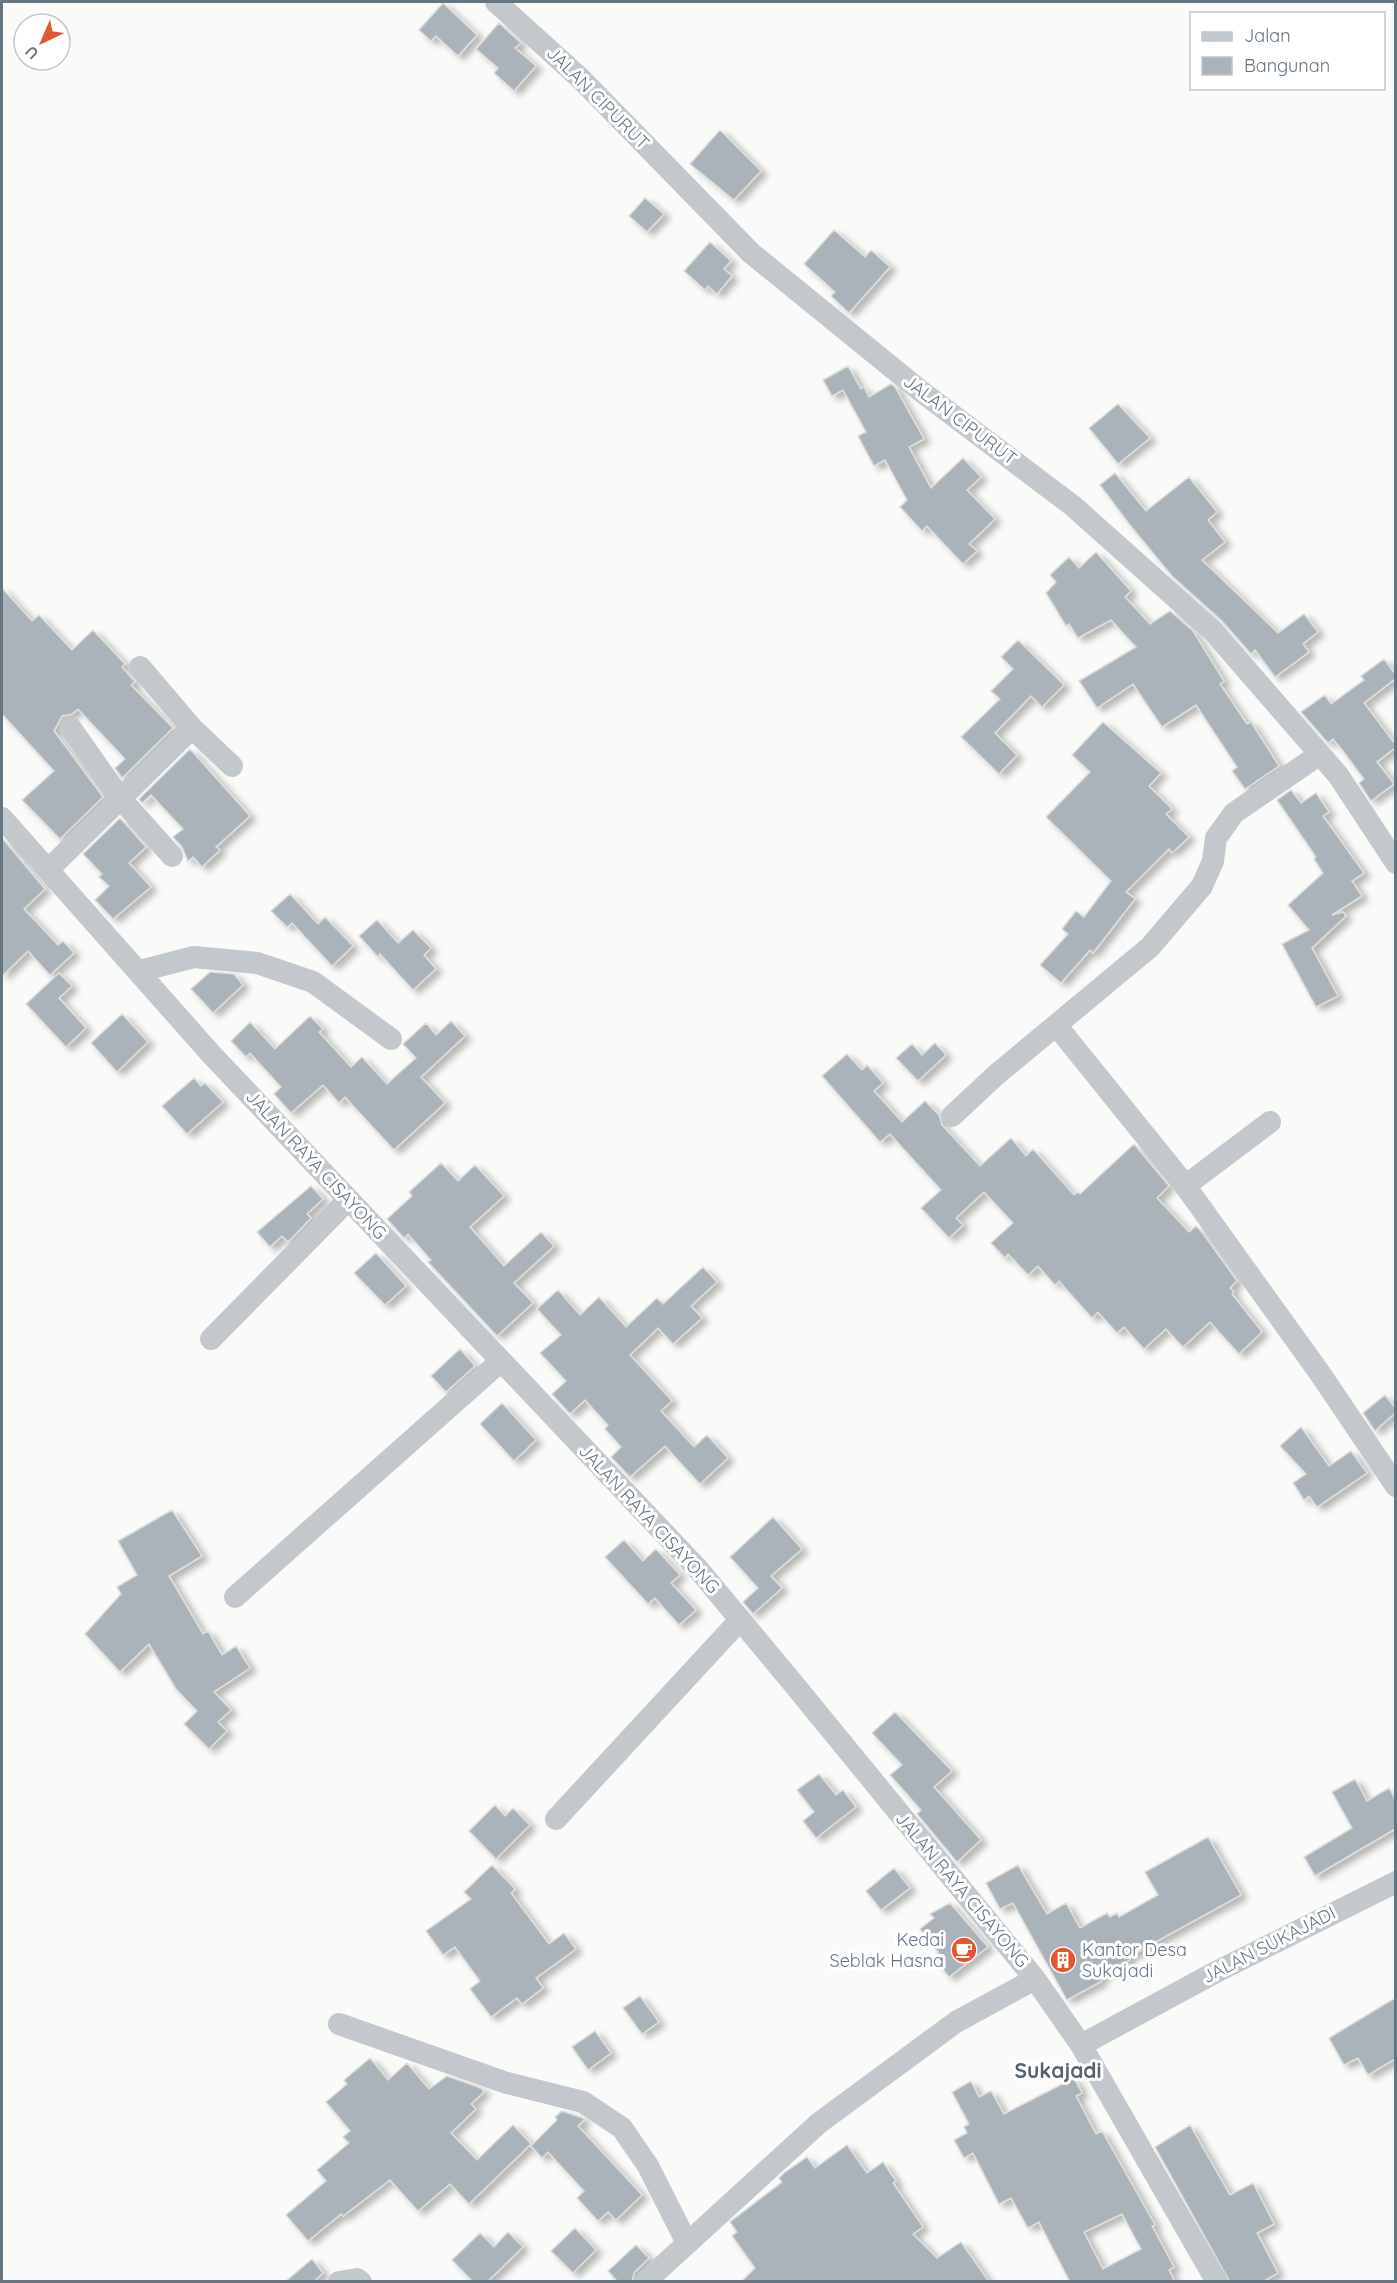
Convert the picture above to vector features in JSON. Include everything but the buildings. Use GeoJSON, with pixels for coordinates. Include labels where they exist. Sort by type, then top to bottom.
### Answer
{"type":"FeatureCollection","features":[{"type":"Feature","properties":{"kind":"street","name":"JALAN CIPURUT"},"geometry":{"type":"LineString","coordinates":[[496,2],[581,79],[751,253],[922,392],[1073,506],[1213,631],[1338,775],[1392,849]]}},
{"type":"Feature","properties":{"kind":"street"},"geometry":{"type":"LineString","coordinates":[[140,667],[192,728],[232,766]]}},
{"type":"Feature","properties":{"kind":"street"},"geometry":{"type":"LineString","coordinates":[[70,727],[120,798],[171,856]]}},
{"type":"Feature","properties":{"kind":"street"},"geometry":{"type":"LineString","coordinates":[[49,869],[192,728]]}},
{"type":"Feature","properties":{"kind":"street"},"geometry":{"type":"LineString","coordinates":[[951,1116],[1150,947],[1202,886],[1213,861],[1216,837],[1234,813],[1320,754]]}},
{"type":"Feature","properties":{"kind":"street","name":"JALAN RAYA CISAYONG"},"geometry":{"type":"LineString","coordinates":[[2,818],[140,971],[211,1054],[698,1569],[1035,1978],[1081,2045],[1217,2282]]}},
{"type":"Feature","properties":{"kind":"street"},"geometry":{"type":"LineString","coordinates":[[140,971],[194,957],[257,963],[313,982],[391,1039]]}},
{"type":"Feature","properties":{"kind":"street"},"geometry":{"type":"LineString","coordinates":[[1056,1025],[1185,1186],[1325,1381],[1395,1486]]}},
{"type":"Feature","properties":{"kind":"street"},"geometry":{"type":"LineString","coordinates":[[1185,1186],[1270,1122]]}},
{"type":"Feature","properties":{"kind":"street"},"geometry":{"type":"LineString","coordinates":[[211,1339],[348,1200]]}},
{"type":"Feature","properties":{"kind":"street"},"geometry":{"type":"LineString","coordinates":[[235,1598],[501,1361]]}},
{"type":"Feature","properties":{"kind":"street"},"geometry":{"type":"LineString","coordinates":[[556,1820],[740,1620]]}},
{"type":"Feature","properties":{"kind":"street","name":"JALAN SUKAJADI"},"geometry":{"type":"LineString","coordinates":[[1081,2045],[1216,1972],[1395,1882]]}},
{"type":"Feature","properties":{"kind":"street"},"geometry":{"type":"LineString","coordinates":[[645,2282],[819,2122],[956,2022],[1035,1978]]}},
{"type":"Feature","properties":{"kind":"street"},"geometry":{"type":"LineString","coordinates":[[339,2024],[507,2083],[584,2102],[622,2128],[648,2166],[687,2243]]}},
{"type":"Feature","properties":{"kind":"street"},"geometry":{"type":"LineString","coordinates":[[339,2282],[357,2279],[361,2282]]}},
{"type":"Feature","properties":{"kind":"place","name":"Kedai Seblak Hasna"},"geometry":{"type":"Point","coordinates":[964,1950]}},
{"type":"Feature","properties":{"kind":"place","name":"Kantor Desa Sukajadi"},"geometry":{"type":"Point","coordinates":[1063,1960]}},
{"type":"Feature","properties":{"kind":"district","name":"Sukajadi"},"geometry":{"type":"Point","coordinates":[1058,2071]}}]}
